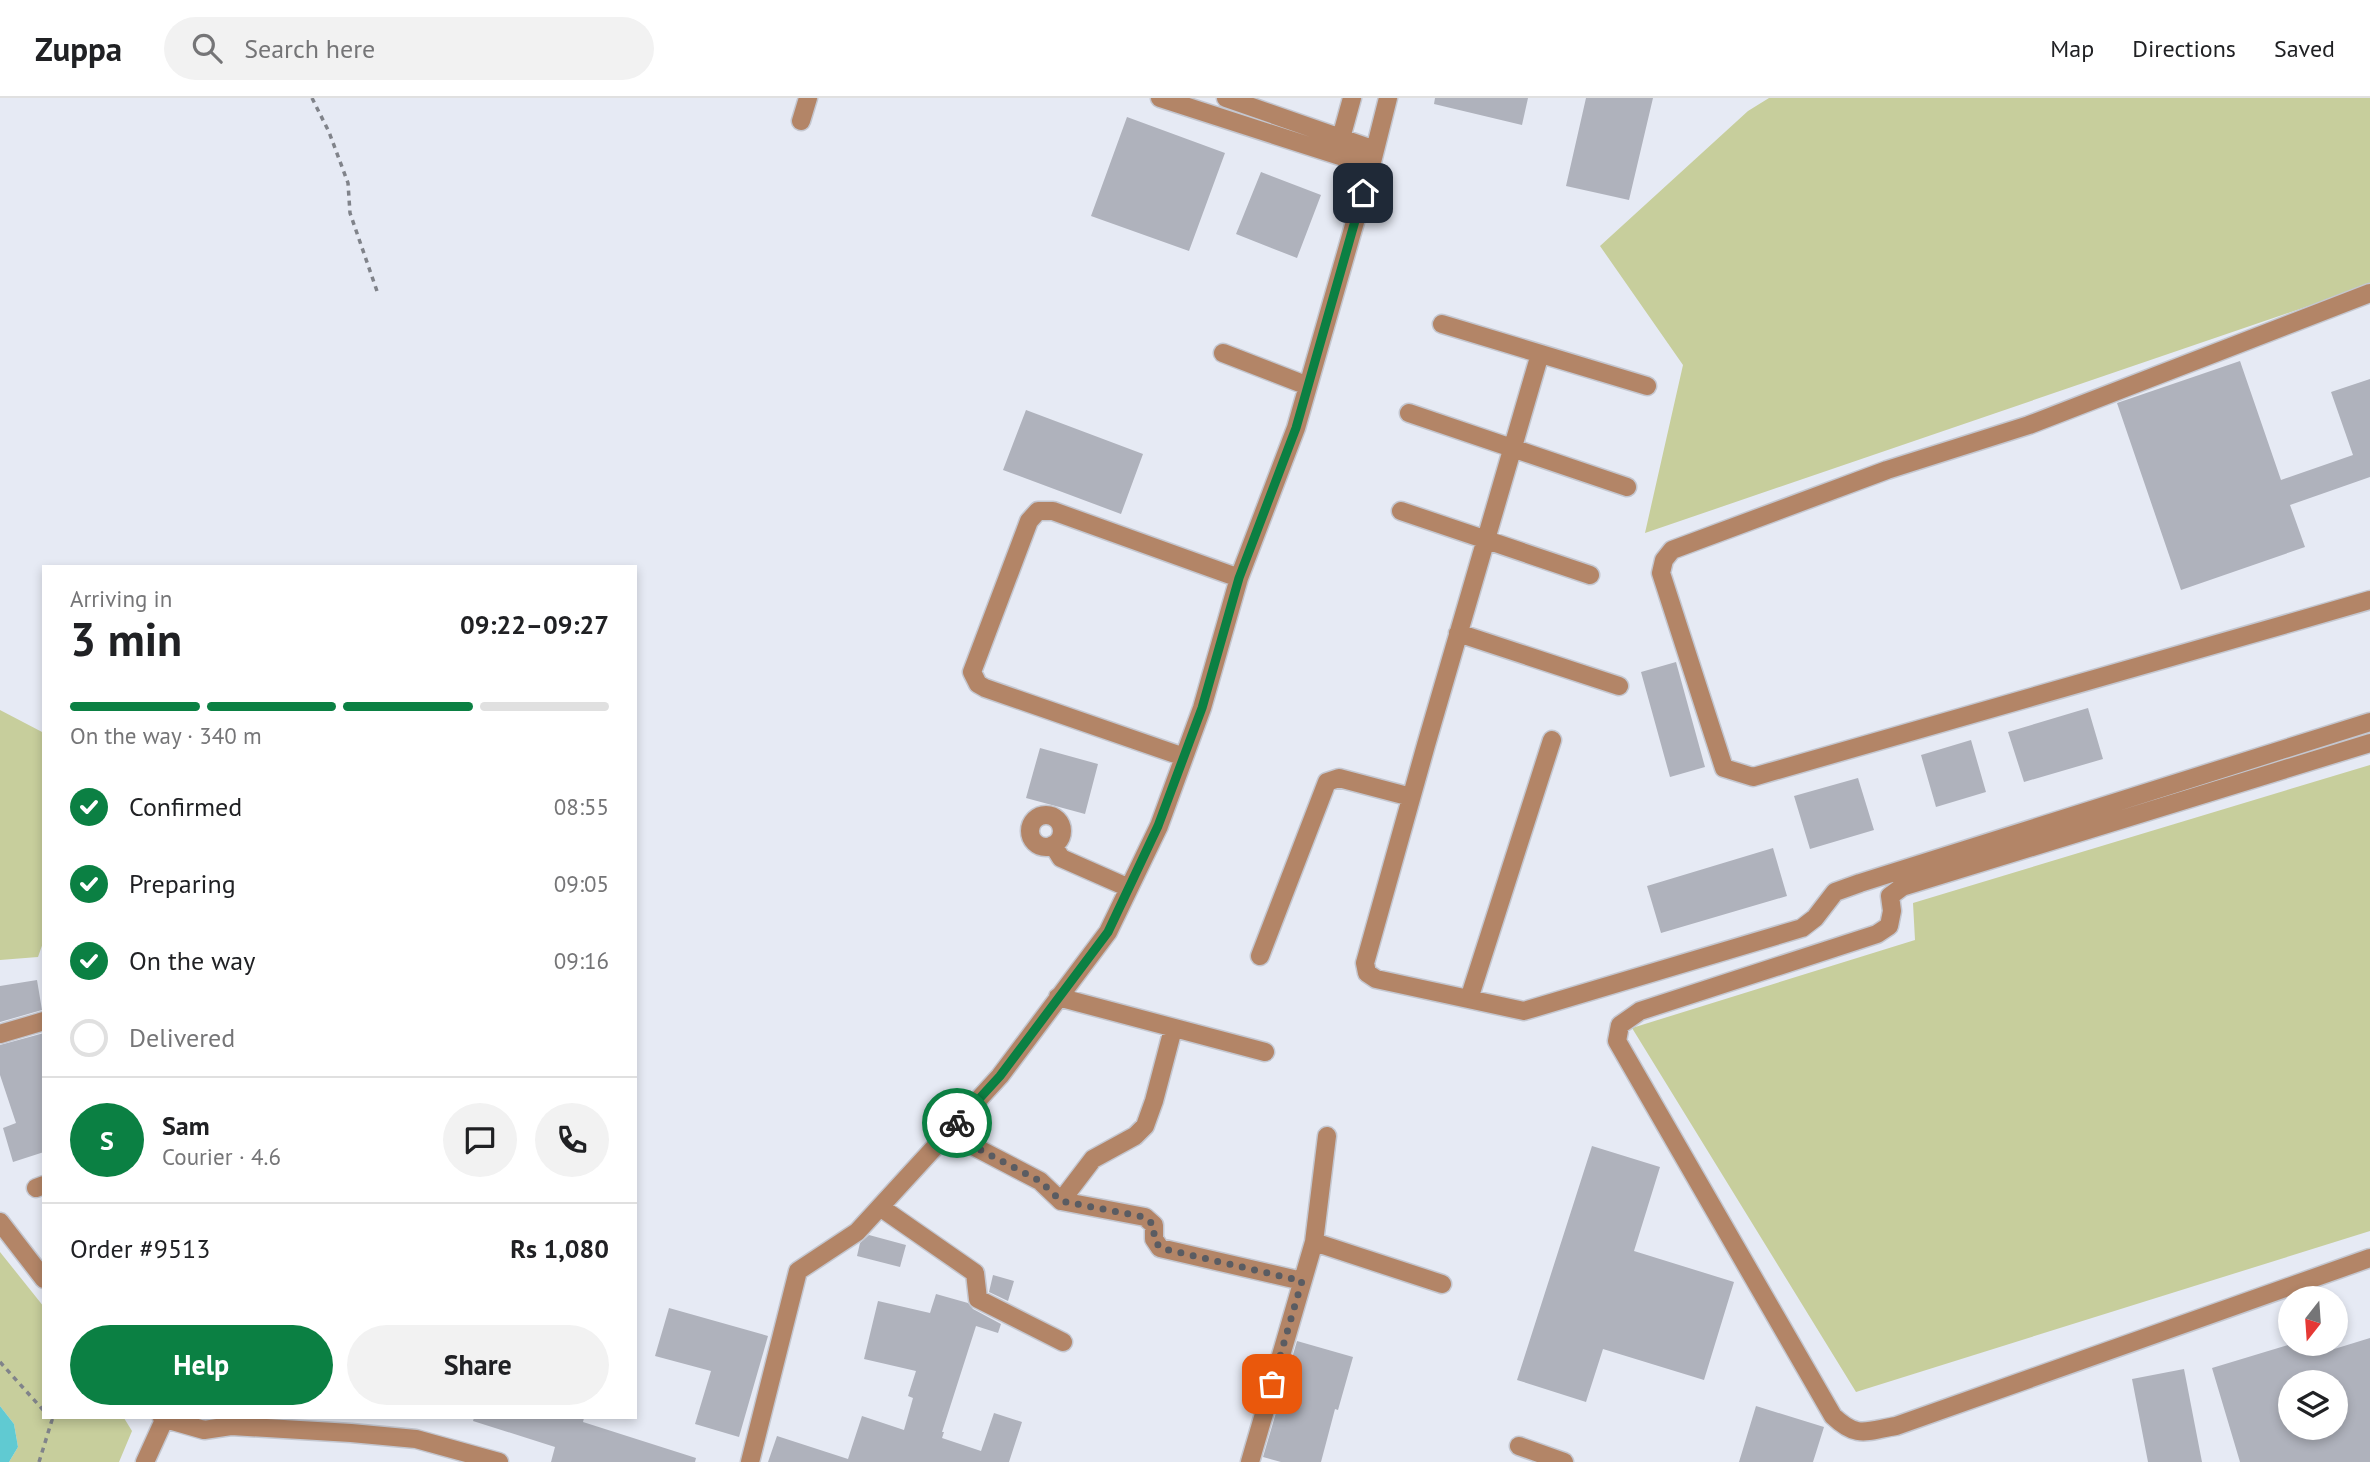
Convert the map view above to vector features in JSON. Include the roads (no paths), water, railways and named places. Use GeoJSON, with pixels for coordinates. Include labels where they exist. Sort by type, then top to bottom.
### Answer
{"type":"FeatureCollection","features":[{"type":"Feature","properties":{"kind":"street"},"geometry":{"type":"LineString","coordinates":[[801,121],[808,98]]}},
{"type":"Feature","properties":{"kind":"street"},"geometry":{"type":"LineString","coordinates":[[1160,98],[1373,158]]}},
{"type":"Feature","properties":{"kind":"street"},"geometry":{"type":"LineString","coordinates":[[1226,98],[1341,138],[1373,158]]}},
{"type":"Feature","properties":{"kind":"street"},"geometry":{"type":"LineString","coordinates":[[1341,138],[1352,98]]}},
{"type":"Feature","properties":{"kind":"street"},"geometry":{"type":"LineString","coordinates":[[750,1462],[798,1271],[857,1232],[1000,1076],[1108,932],[1158,826],[1202,708],[1239,578],[1296,428],[1388,98]]}},
{"type":"Feature","properties":{"kind":"street"},"geometry":{"type":"LineString","coordinates":[[2370,293],[2029,425],[1887,470],[1672,550],[1664,560],[1661,573],[1724,768],[1753,777],[2370,600]]}},
{"type":"Feature","properties":{"kind":"street"},"geometry":{"type":"LineString","coordinates":[[1442,324],[1647,386]]}},
{"type":"Feature","properties":{"kind":"street"},"geometry":{"type":"LineString","coordinates":[[1223,353],[1308,386]]}},
{"type":"Feature","properties":{"kind":"street"},"geometry":{"type":"LineString","coordinates":[[1540,354],[1365,963],[1367,973],[1376,979],[1524,1011],[1802,928],[1815,918],[1835,892],[1860,883],[2370,722]]}},
{"type":"Feature","properties":{"kind":"street"},"geometry":{"type":"LineString","coordinates":[[1409,412],[1627,487]]}},
{"type":"Feature","properties":{"kind":"street"},"geometry":{"type":"LineString","coordinates":[[1184,757],[985,688],[978,684],[972,672],[1028,521],[1038,511],[1052,511],[1239,578]]}},
{"type":"Feature","properties":{"kind":"street"},"geometry":{"type":"LineString","coordinates":[[1401,511],[1590,575]]}},
{"type":"Feature","properties":{"kind":"street"},"geometry":{"type":"LineString","coordinates":[[1458,633],[1619,686]]}},
{"type":"Feature","properties":{"kind":"street"},"geometry":{"type":"LineString","coordinates":[[1469,999],[1552,740]]}},
{"type":"Feature","properties":{"kind":"street"},"geometry":{"type":"LineString","coordinates":[[2370,743],[1902,887],[1890,896],[1892,911],[1889,926],[1877,934],[1640,1011],[1620,1025],[1617,1041],[1833,1416],[1847,1430],[1863,1432],[1896,1426],[2370,1258]]}},
{"type":"Feature","properties":{"kind":"street"},"geometry":{"type":"LineString","coordinates":[[1261,956],[1327,782],[1339,778],[1411,797]]}},
{"type":"Feature","properties":{"kind":"street"},"geometry":{"type":"LineString","coordinates":[[1053,845],[1061,858],[1129,888]]}},
{"type":"Feature","properties":{"kind":"street"},"geometry":{"type":"LineString","coordinates":[[1058,997],[1265,1052]]}},
{"type":"Feature","properties":{"kind":"street"},"geometry":{"type":"LineString","coordinates":[[0,1034],[42,1022]]}},
{"type":"Feature","properties":{"kind":"street"},"geometry":{"type":"LineString","coordinates":[[1061,1201],[1093,1159],[1135,1136],[1145,1126],[1173,1029]]}},
{"type":"Feature","properties":{"kind":"street"},"geometry":{"type":"LineString","coordinates":[[948,1133],[1040,1181],[1061,1201],[1144,1217],[1154,1225],[1154,1239],[1160,1248],[1302,1281]]}},
{"type":"Feature","properties":{"kind":"street"},"geometry":{"type":"LineString","coordinates":[[1250,1462],[1314,1242],[1326,1136]]}},
{"type":"Feature","properties":{"kind":"street"},"geometry":{"type":"LineString","coordinates":[[880,1207],[975,1273],[978,1299],[1063,1342]]}},
{"type":"Feature","properties":{"kind":"street"},"geometry":{"type":"LineString","coordinates":[[0,1222],[42,1276]]}},
{"type":"Feature","properties":{"kind":"street"},"geometry":{"type":"LineString","coordinates":[[1314,1242],[1442,1284]]}},
{"type":"Feature","properties":{"kind":"street"},"geometry":{"type":"LineString","coordinates":[[145,1462],[163,1419]]}},
{"type":"Feature","properties":{"kind":"street"},"geometry":{"type":"LineString","coordinates":[[166,1419],[204,1430],[274,1423],[416,1439],[499,1462]]}},
{"type":"Feature","properties":{"kind":"street"},"geometry":{"type":"LineString","coordinates":[[1519,1446],[1564,1462]]}},
{"type":"Feature","properties":{"kind":"water"},"geometry":{"type":"Polygon","coordinates":[[[0,1406],[14,1424],[18,1447],[9,1462],[0,1462],[0,1406]]]}}]}
